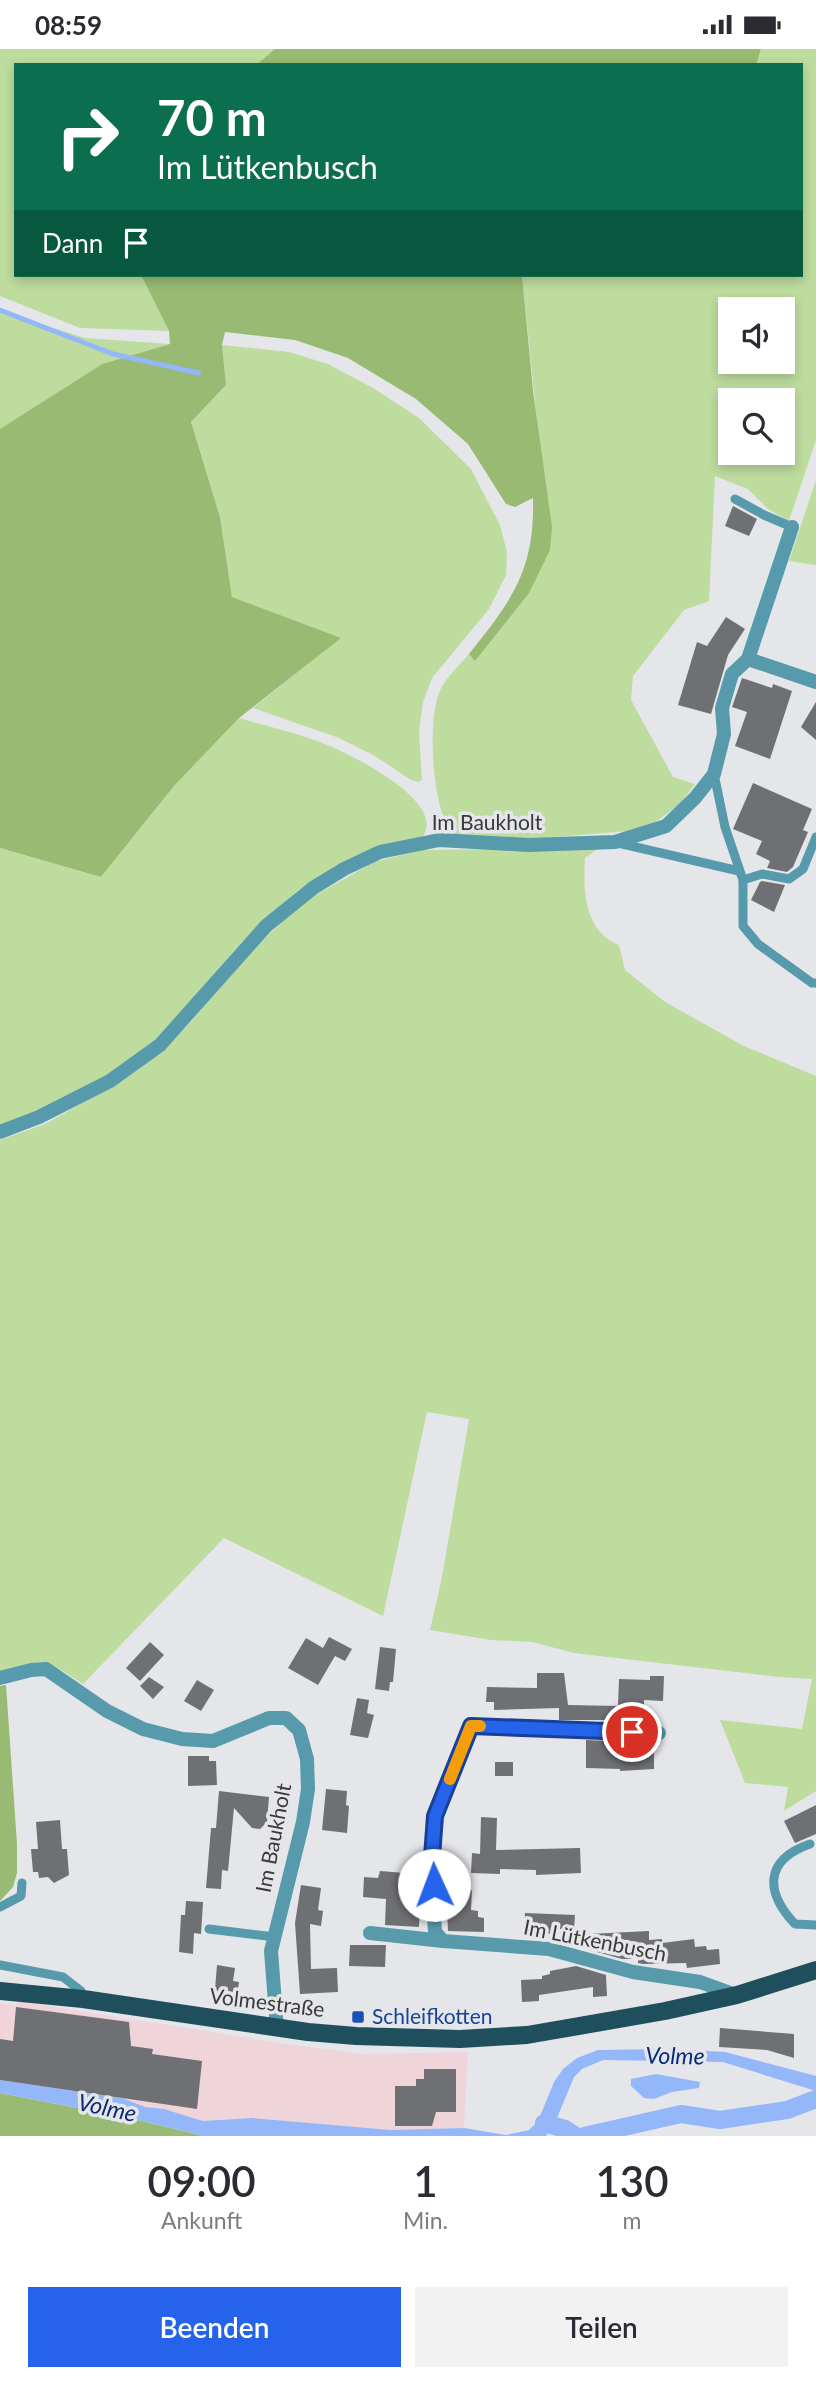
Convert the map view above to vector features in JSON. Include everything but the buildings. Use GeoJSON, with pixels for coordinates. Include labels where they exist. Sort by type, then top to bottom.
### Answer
{"type":"FeatureCollection","features":[{"type":"Feature","properties":{"kind":"main road","name":"Volmestraße"},"geometry":{"type":"LineString","coordinates":[[0,1991],[83,1999],[277,2029],[356,2036],[460,2039],[527,2035],[665,2011],[737,1995],[816,1970]]}},
{"type":"Feature","properties":{"kind":"street","name":"Im Baukholt"},"geometry":{"type":"LineString","coordinates":[[0,1132],[39,1117],[110,1081],[160,1045],[266,926],[313,888],[380,852],[439,840],[529,845],[615,842],[666,826],[695,798],[714,774],[724,734],[722,708],[732,674],[748,659],[792,527]]}},
{"type":"Feature","properties":{"kind":"street"},"geometry":{"type":"LineString","coordinates":[[748,659],[816,682]]}},
{"type":"Feature","properties":{"kind":"street","name":"Im Baukholt"},"geometry":{"type":"LineString","coordinates":[[0,1678],[46,1669],[107,1711],[143,1729],[181,1739],[213,1741],[269,1719],[286,1718],[299,1730],[307,1759],[308,1789],[303,1822],[271,1951],[277,2029]]}},
{"type":"Feature","properties":{"kind":"street"},"geometry":{"type":"LineString","coordinates":[[443,1941],[435,1932],[431,1870],[435,1816],[471,1726],[659,1734]]}},
{"type":"Feature","properties":{"kind":"street","name":"Im Lütkenbusch"},"geometry":{"type":"LineString","coordinates":[[370,1933],[549,1949],[633,1972],[700,1982],[737,1995]]}},
{"type":"Feature","properties":{"kind":"lane"},"geometry":{"type":"LineString","coordinates":[[735,499],[792,527]]}},
{"type":"Feature","properties":{"kind":"lane"},"geometry":{"type":"LineString","coordinates":[[714,774],[725,828],[741,875],[743,926],[758,944],[816,983]]}},
{"type":"Feature","properties":{"kind":"lane"},"geometry":{"type":"LineString","coordinates":[[615,842],[741,875],[762,874],[789,879],[803,869],[816,837]]}},
{"type":"Feature","properties":{"kind":"lane"},"geometry":{"type":"LineString","coordinates":[[810,1844],[793,1850],[778,1862],[774,1879],[776,1900],[795,1924],[816,1925]]}},
{"type":"Feature","properties":{"kind":"lane"},"geometry":{"type":"LineString","coordinates":[[0,1907],[21,1896],[22,1883]]}},
{"type":"Feature","properties":{"kind":"lane"},"geometry":{"type":"LineString","coordinates":[[209,1929],[275,1937]]}},
{"type":"Feature","properties":{"kind":"lane"},"geometry":{"type":"LineString","coordinates":[[0,1965],[63,1977],[81,1991],[83,1999]]}},
{"type":"Feature","properties":{"kind":"shaded area"},"geometry":{"type":"Polygon","coordinates":[[[18,2001],[362,2054],[468,2052],[464,2128],[392,2130],[252,2118],[203,2121],[164,2109],[145,2107],[122,2098],[0,2080],[0,2003],[16,2005],[18,2001]]]}},
{"type":"Feature","properties":{"kind":"green space"},"geometry":{"type":"Polygon","coordinates":[[[0,49],[275,49],[258,63],[14,63],[14,277],[142,277],[169,331],[80,328],[0,296],[0,49]]]}},
{"type":"Feature","properties":{"kind":"green space"},"geometry":{"type":"Polygon","coordinates":[[[275,49],[761,49],[757,63],[258,63],[275,49]]]}},
{"type":"Feature","properties":{"kind":"green space"},"geometry":{"type":"Polygon","coordinates":[[[761,49],[816,49],[816,440],[789,521],[768,509],[748,489],[715,476],[709,601],[684,610],[633,676],[631,700],[673,777],[695,784],[680,804],[654,823],[629,831],[531,839],[453,835],[440,807],[436,787],[433,745],[435,707],[441,688],[469,654],[475,661],[550,550],[522,277],[803,277],[803,63],[757,63],[761,49]]]}},
{"type":"Feature","properties":{"kind":"green space"},"geometry":{"type":"Polygon","coordinates":[[[142,277],[522,277],[533,391],[552,527],[550,550],[529,593],[475,661],[469,654],[509,600],[525,565],[533,523],[533,498],[515,507],[506,504],[468,444],[416,399],[348,358],[295,340],[225,332],[222,345],[226,385],[191,422],[220,517],[232,597],[341,638],[239,718],[174,786],[101,877],[0,848],[0,429],[102,364],[170,344],[169,331],[142,277]]]}},
{"type":"Feature","properties":{"kind":"green space"},"geometry":{"type":"Polygon","coordinates":[[[0,311],[85,338],[170,344],[102,364],[0,429],[0,311]]]}},
{"type":"Feature","properties":{"kind":"green space"},"geometry":{"type":"Polygon","coordinates":[[[222,345],[289,352],[328,364],[373,388],[419,418],[471,469],[500,525],[507,552],[506,575],[489,609],[432,678],[423,702],[419,731],[422,780],[418,782],[339,738],[253,708],[340,638],[232,597],[220,517],[191,422],[226,385],[222,345]]]}},
{"type":"Feature","properties":{"kind":"green space"},"geometry":{"type":"Polygon","coordinates":[[[816,480],[816,565],[789,561],[816,480]]]}},
{"type":"Feature","properties":{"kind":"green space"},"geometry":{"type":"Polygon","coordinates":[[[239,718],[321,742],[377,771],[395,783],[422,809],[427,823],[423,836],[337,865],[298,890],[242,942],[159,1037],[102,1079],[40,1110],[0,1125],[0,848],[101,877],[174,786],[239,718]]]}},
{"type":"Feature","properties":{"kind":"green space"},"geometry":{"type":"Polygon","coordinates":[[[599,848],[585,858],[588,908],[599,930],[607,939],[619,945],[625,970],[665,1002],[744,1046],[816,1076],[816,1791],[784,1811],[788,1787],[745,1783],[720,1720],[802,1729],[812,1679],[574,1653],[532,1642],[491,1640],[430,1630],[442,1577],[469,1419],[427,1412],[383,1616],[224,1538],[83,1684],[60,1669],[44,1663],[0,1671],[0,1140],[45,1124],[125,1079],[163,1050],[259,943],[305,901],[374,862],[422,850],[599,848]]]}},
{"type":"Feature","properties":{"kind":"green space"},"geometry":{"type":"Polygon","coordinates":[[[6,1685],[17,1873],[13,1887],[0,1901],[0,1686],[6,1685]]]}},
{"type":"Feature","properties":{"kind":"green space"},"geometry":{"type":"Polygon","coordinates":[[[0,2093],[129,2118],[204,2136],[0,2136],[0,2093]]]}},
{"type":"Feature","properties":{"kind":"water","name":"Volme"},"geometry":{"type":"Polygon","coordinates":[[[671,2049],[725,2052],[816,2076],[816,2091],[723,2062],[603,2060],[582,2069],[574,2077],[557,2118],[546,2136],[204,2136],[129,2118],[0,2093],[0,2080],[122,2098],[145,2107],[164,2109],[203,2121],[252,2118],[391,2130],[464,2128],[506,2135],[529,2130],[538,2121],[554,2082],[563,2069],[577,2058],[598,2050],[671,2049]]]}},
{"type":"Feature","properties":{"kind":"water"},"geometry":{"type":"Polygon","coordinates":[[[656,2074],[700,2082],[699,2088],[672,2092],[654,2099],[644,2098],[631,2086],[631,2079],[656,2074]]]}},
{"type":"Feature","properties":{"kind":"water"},"geometry":{"type":"Polygon","coordinates":[[[816,2091],[816,2104],[787,2110],[803,2096],[816,2091]]]}},
{"type":"Feature","properties":{"kind":"waterway"},"geometry":{"type":"LineString","coordinates":[[0,310],[113,354],[199,373]]}},
{"type":"Feature","properties":{"kind":"waterway"},"geometry":{"type":"LineString","coordinates":[[584,2136],[681,2114],[720,2120],[787,2110],[816,2099]]}},
{"type":"Feature","properties":{"kind":"waterway"},"geometry":{"type":"LineString","coordinates":[[544,2123],[565,2129],[576,2136]]}},
{"type":"Feature","properties":{"kind":"slow traffic"},"geometry":{"type":"LineString","coordinates":[[450,1779],[471,1726],[480,1726]]}},
{"type":"Feature","properties":{"kind":"place","name":"Schleifkotten"},"geometry":{"type":"Point","coordinates":[358,2017]}},
{"type":"Feature","properties":{"kind":"route"},"geometry":{"type":"LineString","coordinates":[[434,1885],[431,1870],[435,1816],[471,1726],[632,1732]]}}]}
